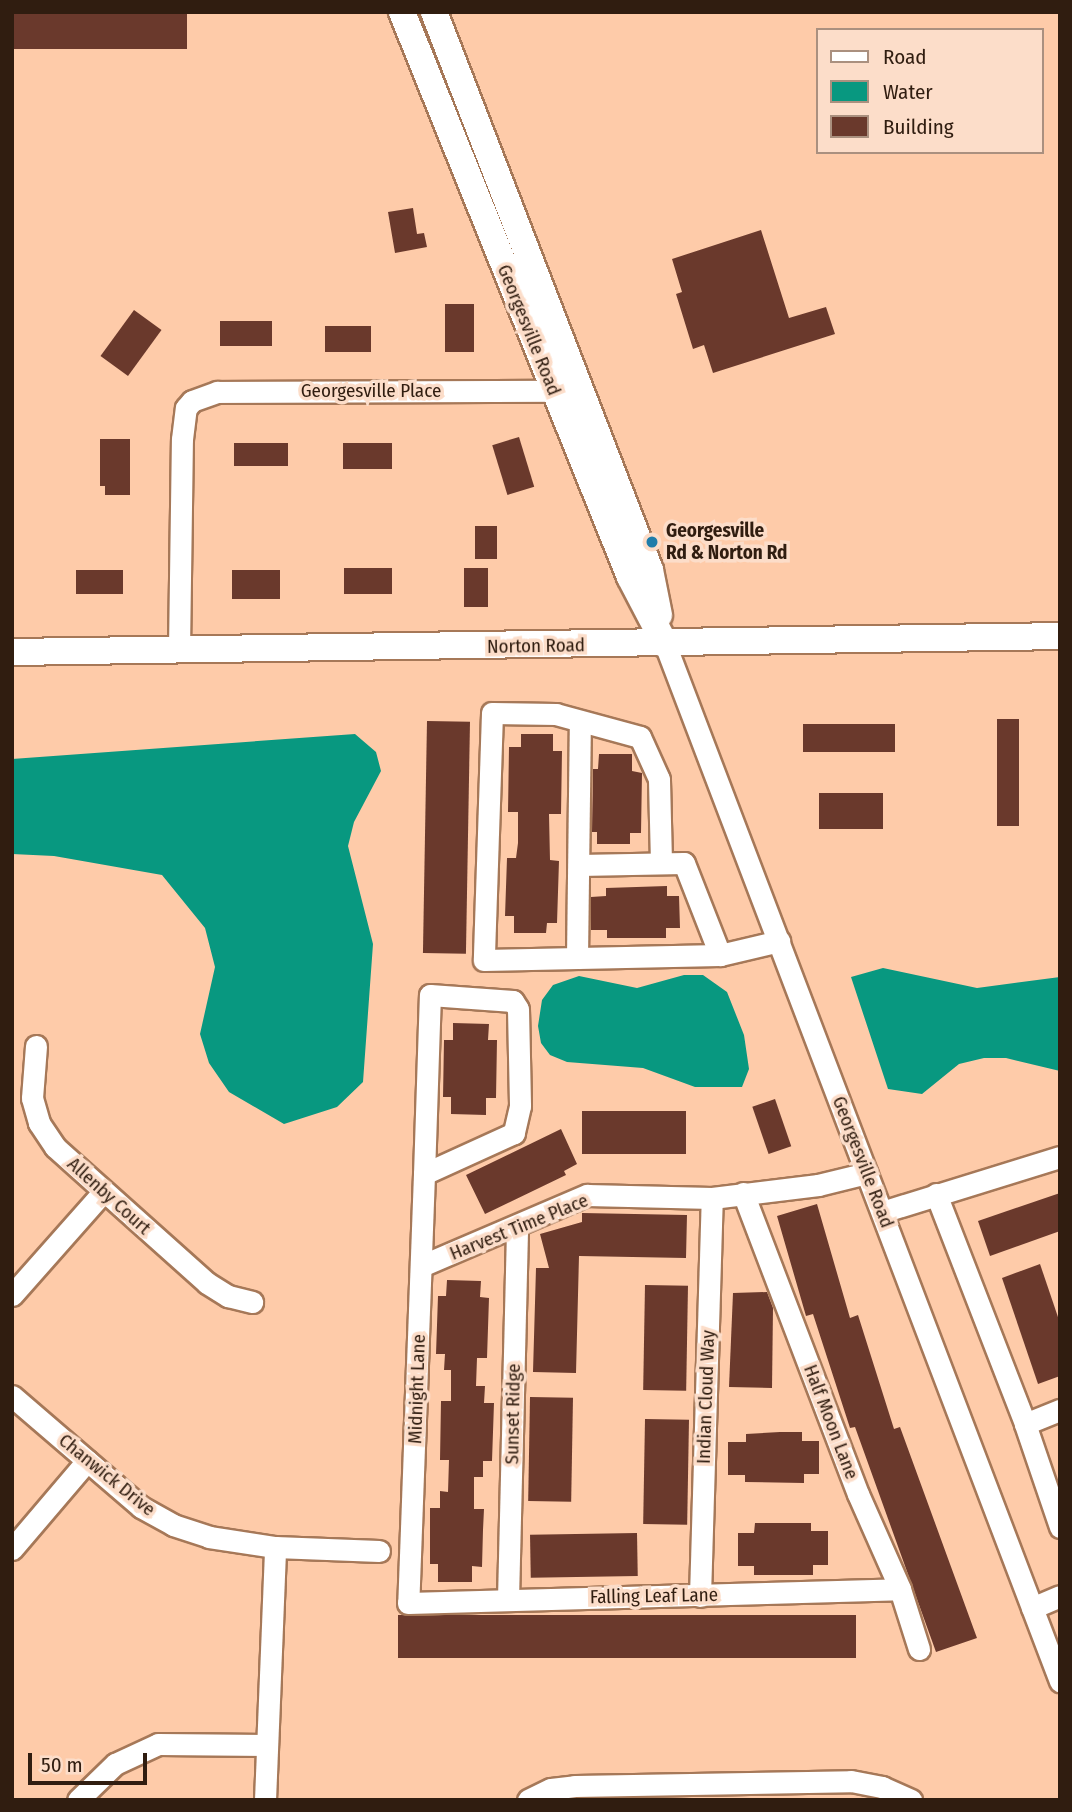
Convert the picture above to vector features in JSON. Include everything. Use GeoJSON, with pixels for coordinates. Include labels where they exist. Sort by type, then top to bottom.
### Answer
{"type":"FeatureCollection","features":[{"type":"Feature","properties":{"kind":"main road","name":"Georgesville Road"},"geometry":{"type":"LineString","coordinates":[[402,12],[630,577],[665,644]]}},
{"type":"Feature","properties":{"kind":"main road","name":"Georgesville Road"},"geometry":{"type":"LineString","coordinates":[[434,12],[650,570],[665,644]]}},
{"type":"Feature","properties":{"kind":"main road","name":"Norton Road"},"geometry":{"type":"LineString","coordinates":[[12,652],[665,644],[824,636],[1060,636]]}},
{"type":"Feature","properties":{"kind":"street","name":"Georgesville Place"},"geometry":{"type":"LineString","coordinates":[[179,650],[182,439],[186,408],[192,401],[217,392],[553,391]]}},
{"type":"Feature","properties":{"kind":"street","name":"Georgesville Road"},"geometry":{"type":"LineString","coordinates":[[665,644],[1060,1681]]}},
{"type":"Feature","properties":{"kind":"street"},"geometry":{"type":"LineString","coordinates":[[424,1174],[513,1133],[520,1106],[518,1009],[513,1001],[499,997],[492,960],[492,712],[556,713],[640,737],[659,779],[661,862]]}},
{"type":"Feature","properties":{"kind":"street"},"geometry":{"type":"LineString","coordinates":[[577,958],[580,722]]}},
{"type":"Feature","properties":{"kind":"street"},"geometry":{"type":"LineString","coordinates":[[579,865],[684,863],[691,873],[720,955]]}},
{"type":"Feature","properties":{"kind":"street"},"geometry":{"type":"LineString","coordinates":[[492,960],[720,955],[779,941]]}},
{"type":"Feature","properties":{"kind":"street","name":"Midnight Lane"},"geometry":{"type":"LineString","coordinates":[[408,1603],[430,995],[499,997]]}},
{"type":"Feature","properties":{"kind":"street","name":"Allenby Court"},"geometry":{"type":"LineString","coordinates":[[36,1046],[32,1098],[39,1123],[75,1168],[207,1283],[228,1296],[252,1303]]}},
{"type":"Feature","properties":{"kind":"street"},"geometry":{"type":"LineString","coordinates":[[882,1212],[1060,1157]]}},
{"type":"Feature","properties":{"kind":"street","name":"Harvest Time Place"},"geometry":{"type":"LineString","coordinates":[[421,1266],[517,1228],[587,1195],[712,1198],[818,1185],[867,1173]]}},
{"type":"Feature","properties":{"kind":"street"},"geometry":{"type":"LineString","coordinates":[[12,1295],[103,1192]]}},
{"type":"Feature","properties":{"kind":"street","name":"Half Moon Lane"},"geometry":{"type":"LineString","coordinates":[[743,1193],[858,1494],[900,1589],[919,1650]]}},
{"type":"Feature","properties":{"kind":"street"},"geometry":{"type":"LineString","coordinates":[[936,1194],[1025,1424],[1060,1527]]}},
{"type":"Feature","properties":{"kind":"street","name":"Indian Cloud Way"},"geometry":{"type":"LineString","coordinates":[[700,1596],[712,1198]]}},
{"type":"Feature","properties":{"kind":"street","name":"Sunset Ridge"},"geometry":{"type":"LineString","coordinates":[[508,1600],[517,1228]]}},
{"type":"Feature","properties":{"kind":"street","name":"Chanwick Drive"},"geometry":{"type":"LineString","coordinates":[[12,1396],[141,1507],[173,1525],[209,1537],[275,1547],[379,1551]]}},
{"type":"Feature","properties":{"kind":"street"},"geometry":{"type":"LineString","coordinates":[[1025,1424],[1060,1410]]}},
{"type":"Feature","properties":{"kind":"street"},"geometry":{"type":"LineString","coordinates":[[12,1549],[87,1461]]}},
{"type":"Feature","properties":{"kind":"street"},"geometry":{"type":"LineString","coordinates":[[265,1800],[275,1547]]}},
{"type":"Feature","properties":{"kind":"street","name":"Falling Leaf Lane"},"geometry":{"type":"LineString","coordinates":[[408,1603],[900,1589]]}},
{"type":"Feature","properties":{"kind":"street"},"geometry":{"type":"LineString","coordinates":[[1032,1608],[1060,1596]]}},
{"type":"Feature","properties":{"kind":"street"},"geometry":{"type":"LineString","coordinates":[[78,1800],[115,1763],[158,1744],[267,1745]]}},
{"type":"Feature","properties":{"kind":"street"},"geometry":{"type":"LineString","coordinates":[[528,1800],[551,1789],[575,1786],[851,1781],[882,1787],[911,1800]]}},
{"type":"Feature","properties":{"kind":"water"},"geometry":{"type":"Polygon","coordinates":[[[355,734],[376,752],[381,771],[354,822],[348,846],[373,944],[363,1082],[337,1107],[284,1124],[229,1092],[209,1063],[200,1034],[215,967],[205,928],[162,875],[54,856],[12,854],[12,759],[355,734]]]}},
{"type":"Feature","properties":{"kind":"water"},"geometry":{"type":"Polygon","coordinates":[[[883,968],[977,988],[1060,977],[1060,1071],[1006,1058],[984,1058],[959,1064],[922,1094],[888,1089],[851,977],[883,968]]]}},
{"type":"Feature","properties":{"kind":"water"},"geometry":{"type":"Polygon","coordinates":[[[684,975],[703,975],[727,992],[744,1035],[749,1069],[742,1087],[695,1087],[643,1068],[567,1062],[550,1055],[541,1043],[538,1026],[542,1000],[553,985],[579,976],[637,988],[684,975]]]}},
{"type":"Feature","properties":{"kind":"building"},"geometry":{"type":"Polygon","coordinates":[[[12,12],[187,12],[187,49],[12,49],[12,12]]]}},
{"type":"Feature","properties":{"kind":"building"},"geometry":{"type":"Polygon","coordinates":[[[413,208],[417,234],[424,233],[427,247],[395,253],[388,212],[413,208]]]}},
{"type":"Feature","properties":{"kind":"building"},"geometry":{"type":"Polygon","coordinates":[[[761,230],[789,318],[826,307],[835,334],[713,373],[704,345],[693,349],[676,294],[682,292],[672,259],[761,230]]]}},
{"type":"Feature","properties":{"kind":"building"},"geometry":{"type":"Polygon","coordinates":[[[445,304],[474,304],[474,352],[445,352],[445,304]]]}},
{"type":"Feature","properties":{"kind":"building"},"geometry":{"type":"Polygon","coordinates":[[[134,310],[162,330],[128,376],[100,356],[134,310]]]}},
{"type":"Feature","properties":{"kind":"building"},"geometry":{"type":"Polygon","coordinates":[[[220,321],[272,321],[272,346],[220,346],[220,321]]]}},
{"type":"Feature","properties":{"kind":"building"},"geometry":{"type":"Polygon","coordinates":[[[325,326],[371,326],[371,352],[325,352],[325,326]]]}},
{"type":"Feature","properties":{"kind":"building"},"geometry":{"type":"Polygon","coordinates":[[[519,437],[534,487],[507,495],[492,445],[519,437]]]}},
{"type":"Feature","properties":{"kind":"building"},"geometry":{"type":"Polygon","coordinates":[[[100,439],[130,439],[130,495],[105,495],[105,486],[100,486],[100,439]]]}},
{"type":"Feature","properties":{"kind":"building"},"geometry":{"type":"Polygon","coordinates":[[[234,443],[288,443],[288,466],[234,466],[234,443]]]}},
{"type":"Feature","properties":{"kind":"building"},"geometry":{"type":"Polygon","coordinates":[[[343,443],[392,443],[392,469],[343,469],[343,443]]]}},
{"type":"Feature","properties":{"kind":"building"},"geometry":{"type":"Polygon","coordinates":[[[475,526],[497,526],[497,559],[475,559],[475,526]]]}},
{"type":"Feature","properties":{"kind":"building"},"geometry":{"type":"Polygon","coordinates":[[[344,568],[392,568],[392,594],[344,594],[344,568]]]}},
{"type":"Feature","properties":{"kind":"building"},"geometry":{"type":"Polygon","coordinates":[[[464,568],[488,568],[488,607],[464,607],[464,568]]]}},
{"type":"Feature","properties":{"kind":"building"},"geometry":{"type":"Polygon","coordinates":[[[76,570],[123,570],[123,594],[76,594],[76,570]]]}},
{"type":"Feature","properties":{"kind":"building"},"geometry":{"type":"Polygon","coordinates":[[[232,570],[280,570],[280,599],[232,599],[232,570]]]}},
{"type":"Feature","properties":{"kind":"building"},"geometry":{"type":"Polygon","coordinates":[[[997,719],[1019,719],[1019,826],[997,826],[997,719]]]}},
{"type":"Feature","properties":{"kind":"building"},"geometry":{"type":"Polygon","coordinates":[[[427,721],[470,722],[466,954],[423,953],[427,721]]]}},
{"type":"Feature","properties":{"kind":"building"},"geometry":{"type":"Polygon","coordinates":[[[803,724],[895,724],[895,752],[803,752],[803,724]]]}},
{"type":"Feature","properties":{"kind":"building"},"geometry":{"type":"Polygon","coordinates":[[[521,734],[553,734],[553,751],[562,751],[561,814],[549,814],[550,860],[559,861],[557,923],[547,923],[546,933],[514,933],[514,916],[505,916],[507,858],[516,858],[518,843],[518,812],[508,812],[509,747],[521,747],[521,734]]]}},
{"type":"Feature","properties":{"kind":"building"},"geometry":{"type":"Polygon","coordinates":[[[599,754],[632,754],[632,771],[642,773],[641,833],[630,833],[630,844],[597,844],[597,832],[592,832],[593,769],[598,769],[599,754]]]}},
{"type":"Feature","properties":{"kind":"building"},"geometry":{"type":"Polygon","coordinates":[[[819,793],[883,793],[883,829],[819,829],[819,793]]]}},
{"type":"Feature","properties":{"kind":"building"},"geometry":{"type":"Polygon","coordinates":[[[667,886],[667,896],[679,896],[680,928],[666,928],[666,938],[607,938],[607,930],[591,930],[591,897],[606,896],[606,888],[667,886]]]}},
{"type":"Feature","properties":{"kind":"building"},"geometry":{"type":"Polygon","coordinates":[[[453,1023],[489,1024],[488,1040],[497,1040],[496,1098],[486,1098],[486,1115],[451,1114],[451,1097],[443,1097],[444,1040],[453,1040],[453,1023]]]}},
{"type":"Feature","properties":{"kind":"building"},"geometry":{"type":"Polygon","coordinates":[[[775,1099],[791,1146],[769,1154],[752,1107],[775,1099]]]}},
{"type":"Feature","properties":{"kind":"building"},"geometry":{"type":"Polygon","coordinates":[[[582,1111],[686,1111],[686,1154],[582,1154],[582,1111]]]}},
{"type":"Feature","properties":{"kind":"building"},"geometry":{"type":"Polygon","coordinates":[[[561,1129],[577,1164],[564,1171],[566,1175],[485,1214],[466,1175],[561,1129]]]}},
{"type":"Feature","properties":{"kind":"building"},"geometry":{"type":"Polygon","coordinates":[[[1060,1193],[1060,1231],[990,1256],[978,1221],[1060,1193]]]}},
{"type":"Feature","properties":{"kind":"building"},"geometry":{"type":"Polygon","coordinates":[[[817,1204],[850,1318],[858,1315],[894,1429],[900,1427],[977,1638],[936,1652],[855,1427],[850,1428],[813,1314],[806,1316],[777,1216],[817,1204]]]}},
{"type":"Feature","properties":{"kind":"building"},"geometry":{"type":"Polygon","coordinates":[[[582,1213],[687,1215],[686,1258],[579,1256],[576,1373],[533,1372],[536,1268],[549,1268],[540,1234],[582,1222],[582,1213]]]}},
{"type":"Feature","properties":{"kind":"building"},"geometry":{"type":"Polygon","coordinates":[[[1040,1264],[1060,1323],[1060,1376],[1038,1384],[1002,1278],[1040,1264]]]}},
{"type":"Feature","properties":{"kind":"building"},"geometry":{"type":"Polygon","coordinates":[[[447,1280],[481,1281],[480,1297],[489,1298],[487,1358],[477,1358],[476,1386],[485,1386],[484,1403],[494,1403],[492,1461],[483,1461],[483,1477],[474,1477],[474,1509],[484,1509],[482,1567],[472,1566],[472,1582],[438,1582],[438,1564],[430,1564],[430,1508],[440,1508],[440,1491],[448,1492],[449,1460],[440,1460],[441,1401],[451,1401],[451,1370],[444,1370],[445,1354],[436,1354],[438,1296],[446,1296],[447,1280]]]}},
{"type":"Feature","properties":{"kind":"building"},"geometry":{"type":"Polygon","coordinates":[[[645,1285],[688,1286],[686,1391],[643,1390],[645,1285]]]}},
{"type":"Feature","properties":{"kind":"building"},"geometry":{"type":"Polygon","coordinates":[[[767,1292],[773,1308],[772,1388],[729,1387],[733,1293],[767,1292]]]}},
{"type":"Feature","properties":{"kind":"building"},"geometry":{"type":"Polygon","coordinates":[[[530,1397],[573,1398],[571,1502],[528,1501],[530,1397]]]}},
{"type":"Feature","properties":{"kind":"building"},"geometry":{"type":"Polygon","coordinates":[[[645,1419],[689,1420],[687,1525],[643,1524],[645,1419]]]}},
{"type":"Feature","properties":{"kind":"building"},"geometry":{"type":"Polygon","coordinates":[[[802,1432],[802,1441],[819,1441],[819,1474],[804,1474],[804,1483],[745,1482],[745,1475],[728,1475],[728,1442],[746,1442],[746,1434],[802,1432]]]}},
{"type":"Feature","properties":{"kind":"building"},"geometry":{"type":"Polygon","coordinates":[[[755,1523],[811,1523],[811,1531],[828,1531],[828,1565],[813,1565],[813,1575],[754,1575],[754,1566],[738,1566],[738,1533],[754,1533],[755,1523]]]}},
{"type":"Feature","properties":{"kind":"building"},"geometry":{"type":"Polygon","coordinates":[[[637,1533],[638,1576],[531,1578],[530,1535],[637,1533]]]}},
{"type":"Feature","properties":{"kind":"building"},"geometry":{"type":"Polygon","coordinates":[[[398,1615],[856,1615],[856,1658],[398,1658],[398,1615]]]}},
{"type":"Feature","properties":{"kind":"place","name":"Georgesville Rd & Norton Rd"},"geometry":{"type":"Point","coordinates":[652,542]}}]}
